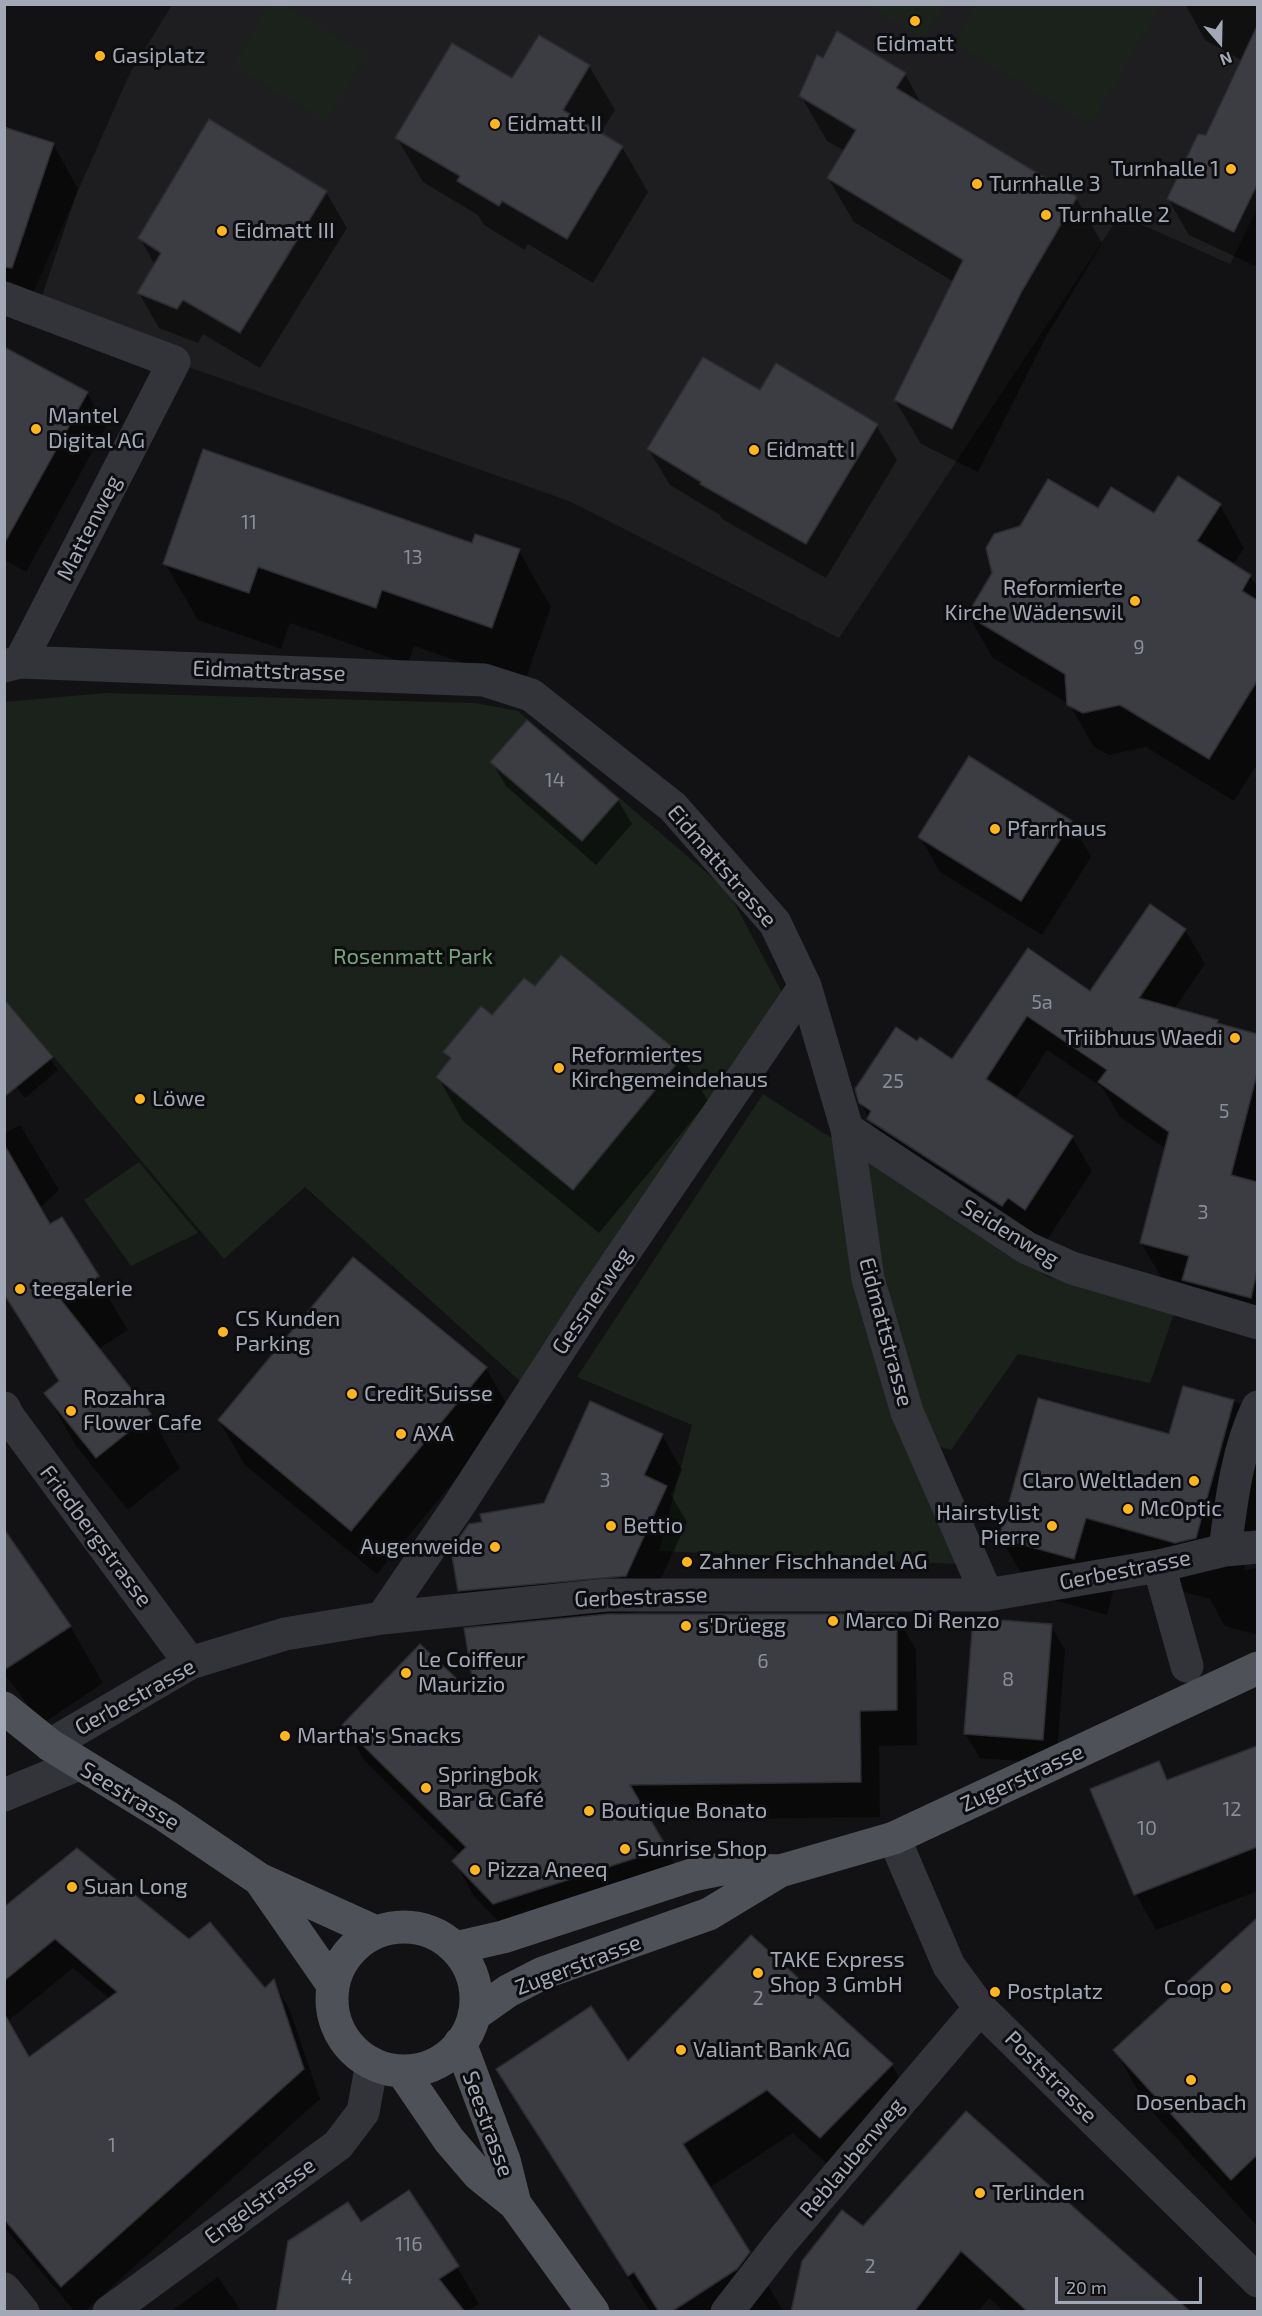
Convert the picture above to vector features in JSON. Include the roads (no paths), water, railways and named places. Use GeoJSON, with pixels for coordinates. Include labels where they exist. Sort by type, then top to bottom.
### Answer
{"type":"FeatureCollection","features":[{"type":"Feature","properties":{"kind":"main road","name":"Zugerstrasse"},"geometry":{"type":"LineString","coordinates":[[467,2029],[508,1991],[543,1973],[709,1914],[780,1871],[894,1838],[1257,1668]]}},
{"type":"Feature","properties":{"kind":"main road","name":"Seestrasse"},"geometry":{"type":"LineString","coordinates":[[4,1708],[50,1745],[166,1816],[259,1879],[376,1932]]}},
{"type":"Feature","properties":{"kind":"main road","name":"Zugerstrasse"},"geometry":{"type":"LineString","coordinates":[[455,1948],[503,1937],[693,1875],[722,1869],[780,1871]]}},
{"type":"Feature","properties":{"kind":"main road","name":"Seestrasse"},"geometry":{"type":"LineString","coordinates":[[259,1879],[333,1985]]}},
{"type":"Feature","properties":{"kind":"main road"},"geometry":{"type":"LineString","coordinates":[[392,1928],[426,1930],[455,1948],[473,1979],[476,2000],[467,2029],[434,2063],[387,2067],[356,2052],[344,2038],[336,2021],[332,2003],[333,1985],[338,1968],[348,1953],[376,1932],[392,1928]]}},
{"type":"Feature","properties":{"kind":"main road","name":"Seestrasse"},"geometry":{"type":"LineString","coordinates":[[467,2029],[515,2204]]}},
{"type":"Feature","properties":{"kind":"main road","name":"Seestrasse"},"geometry":{"type":"LineString","coordinates":[[387,2067],[479,2175],[515,2204],[593,2312]]}},
{"type":"Feature","properties":{"kind":"street","name":"Mattenweg"},"geometry":{"type":"LineString","coordinates":[[12,664],[174,362],[16,302]]}},
{"type":"Feature","properties":{"kind":"street","name":"Eidmattstrasse"},"geometry":{"type":"LineString","coordinates":[[12,664],[484,680],[531,695],[674,807],[775,923],[805,986],[847,1129],[868,1279],[903,1401],[987,1596]]}},
{"type":"Feature","properties":{"kind":"street","name":"Gessnerweg"},"geometry":{"type":"LineString","coordinates":[[382,1618],[459,1505],[591,1301],[805,986]]}},
{"type":"Feature","properties":{"kind":"street","name":"Seidenweg"},"geometry":{"type":"LineString","coordinates":[[847,1129],[1027,1248],[1072,1269],[1257,1323]]}},
{"type":"Feature","properties":{"kind":"street"},"geometry":{"type":"LineString","coordinates":[[1225,1550],[1233,1495],[1250,1422],[1257,1407]]}},
{"type":"Feature","properties":{"kind":"street","name":"Friedbergstrasse"},"geometry":{"type":"LineString","coordinates":[[6,1414],[190,1663]]}},
{"type":"Feature","properties":{"kind":"street","name":"Gerbestrasse"},"geometry":{"type":"LineString","coordinates":[[50,1745],[190,1663],[285,1634],[382,1618],[607,1595],[987,1596],[1159,1566],[1225,1550],[1257,1547]]}},
{"type":"Feature","properties":{"kind":"street"},"geometry":{"type":"LineString","coordinates":[[1159,1566],[1187,1666]]}},
{"type":"Feature","properties":{"kind":"street"},"geometry":{"type":"LineString","coordinates":[[4,1795],[79,1764]]}},
{"type":"Feature","properties":{"kind":"street","name":"Poststrasse"},"geometry":{"type":"LineString","coordinates":[[894,1838],[949,1966],[980,2008],[1257,2281]]}},
{"type":"Feature","properties":{"kind":"street","name":"Reblaubenweg"},"geometry":{"type":"LineString","coordinates":[[727,2312],[782,2241],[980,2008]]}},
{"type":"Feature","properties":{"kind":"street","name":"Engelstrasse"},"geometry":{"type":"LineString","coordinates":[[110,2312],[338,2145],[363,2112],[387,2067]]}},
{"type":"Feature","properties":{"kind":"street"},"geometry":{"type":"LineString","coordinates":[[4,2289],[23,2312]]}},
{"type":"Feature","properties":{"kind":"place","name":"Eidmatt"},"geometry":{"type":"Point","coordinates":[915,21]}},
{"type":"Feature","properties":{"kind":"place","name":"Gasiplatz"},"geometry":{"type":"Point","coordinates":[100,56]}},
{"type":"Feature","properties":{"kind":"place","name":"Eidmatt II"},"geometry":{"type":"Point","coordinates":[495,124]}},
{"type":"Feature","properties":{"kind":"place","name":"Turnhalle 1"},"geometry":{"type":"Point","coordinates":[1231,169]}},
{"type":"Feature","properties":{"kind":"place","name":"Turnhalle 3"},"geometry":{"type":"Point","coordinates":[977,184]}},
{"type":"Feature","properties":{"kind":"place","name":"Turnhalle 2"},"geometry":{"type":"Point","coordinates":[1046,215]}},
{"type":"Feature","properties":{"kind":"place","name":"Eidmatt III"},"geometry":{"type":"Point","coordinates":[222,231]}},
{"type":"Feature","properties":{"kind":"place","name":"Mantel Digital AG"},"geometry":{"type":"Point","coordinates":[36,429]}},
{"type":"Feature","properties":{"kind":"place","name":"Eidmatt I"},"geometry":{"type":"Point","coordinates":[754,450]}},
{"type":"Feature","properties":{"kind":"place","name":"Reformierte Kirche Wädenswil"},"geometry":{"type":"Point","coordinates":[1135,601]}},
{"type":"Feature","properties":{"kind":"place","name":"Pfarrhaus"},"geometry":{"type":"Point","coordinates":[995,829]}},
{"type":"Feature","properties":{"kind":"place","name":"Triibhuus Waedi"},"geometry":{"type":"Point","coordinates":[1235,1038]}},
{"type":"Feature","properties":{"kind":"place","name":"Reformiertes Kirchgemeindehaus"},"geometry":{"type":"Point","coordinates":[559,1068]}},
{"type":"Feature","properties":{"kind":"place","name":"Löwe"},"geometry":{"type":"Point","coordinates":[140,1099]}},
{"type":"Feature","properties":{"kind":"place","name":"teegalerie"},"geometry":{"type":"Point","coordinates":[20,1289]}},
{"type":"Feature","properties":{"kind":"place","name":"CS Kunden Parking"},"geometry":{"type":"Point","coordinates":[223,1332]}},
{"type":"Feature","properties":{"kind":"place","name":"Credit Suisse"},"geometry":{"type":"Point","coordinates":[352,1394]}},
{"type":"Feature","properties":{"kind":"place","name":"Rozahra Flower Cafe"},"geometry":{"type":"Point","coordinates":[71,1411]}},
{"type":"Feature","properties":{"kind":"place","name":"AXA"},"geometry":{"type":"Point","coordinates":[401,1434]}},
{"type":"Feature","properties":{"kind":"place","name":"Claro Weltladen"},"geometry":{"type":"Point","coordinates":[1194,1481]}},
{"type":"Feature","properties":{"kind":"place","name":"McOptic"},"geometry":{"type":"Point","coordinates":[1128,1509]}},
{"type":"Feature","properties":{"kind":"place","name":"Bettio"},"geometry":{"type":"Point","coordinates":[611,1526]}},
{"type":"Feature","properties":{"kind":"place","name":"Hairstylist Pierre"},"geometry":{"type":"Point","coordinates":[1052,1526]}},
{"type":"Feature","properties":{"kind":"place","name":"Augenweide"},"geometry":{"type":"Point","coordinates":[495,1547]}},
{"type":"Feature","properties":{"kind":"place","name":"Zahner Fischhandel AG"},"geometry":{"type":"Point","coordinates":[687,1562]}},
{"type":"Feature","properties":{"kind":"place","name":"Marco Di Renzo"},"geometry":{"type":"Point","coordinates":[833,1621]}},
{"type":"Feature","properties":{"kind":"place","name":"s'Drüegg"},"geometry":{"type":"Point","coordinates":[686,1626]}},
{"type":"Feature","properties":{"kind":"place","name":"Le Coiffeur Maurizio"},"geometry":{"type":"Point","coordinates":[406,1673]}},
{"type":"Feature","properties":{"kind":"place","name":"Martha's Snacks"},"geometry":{"type":"Point","coordinates":[285,1736]}},
{"type":"Feature","properties":{"kind":"place","name":"Springbok Bar & Café"},"geometry":{"type":"Point","coordinates":[426,1788]}},
{"type":"Feature","properties":{"kind":"place","name":"Boutique Bonato"},"geometry":{"type":"Point","coordinates":[589,1811]}},
{"type":"Feature","properties":{"kind":"place","name":"Sunrise Shop"},"geometry":{"type":"Point","coordinates":[625,1849]}},
{"type":"Feature","properties":{"kind":"place","name":"Pizza Aneeq"},"geometry":{"type":"Point","coordinates":[475,1870]}},
{"type":"Feature","properties":{"kind":"place","name":"Suan Long"},"geometry":{"type":"Point","coordinates":[72,1887]}},
{"type":"Feature","properties":{"kind":"place","name":"TAKE Express Shop 3 GmbH"},"geometry":{"type":"Point","coordinates":[758,1973]}},
{"type":"Feature","properties":{"kind":"place","name":"Coop"},"geometry":{"type":"Point","coordinates":[1226,1988]}},
{"type":"Feature","properties":{"kind":"place","name":"Postplatz"},"geometry":{"type":"Point","coordinates":[995,1992]}},
{"type":"Feature","properties":{"kind":"place","name":"Valiant Bank AG"},"geometry":{"type":"Point","coordinates":[681,2050]}},
{"type":"Feature","properties":{"kind":"place","name":"Dosenbach"},"geometry":{"type":"Point","coordinates":[1191,2080]}},
{"type":"Feature","properties":{"kind":"place","name":"Terlinden"},"geometry":{"type":"Point","coordinates":[980,2193]}},
{"type":"Feature","properties":{"kind":"park label","name":"Rosenmatt Park"},"geometry":{"type":"Point","coordinates":[413,957]}}]}
